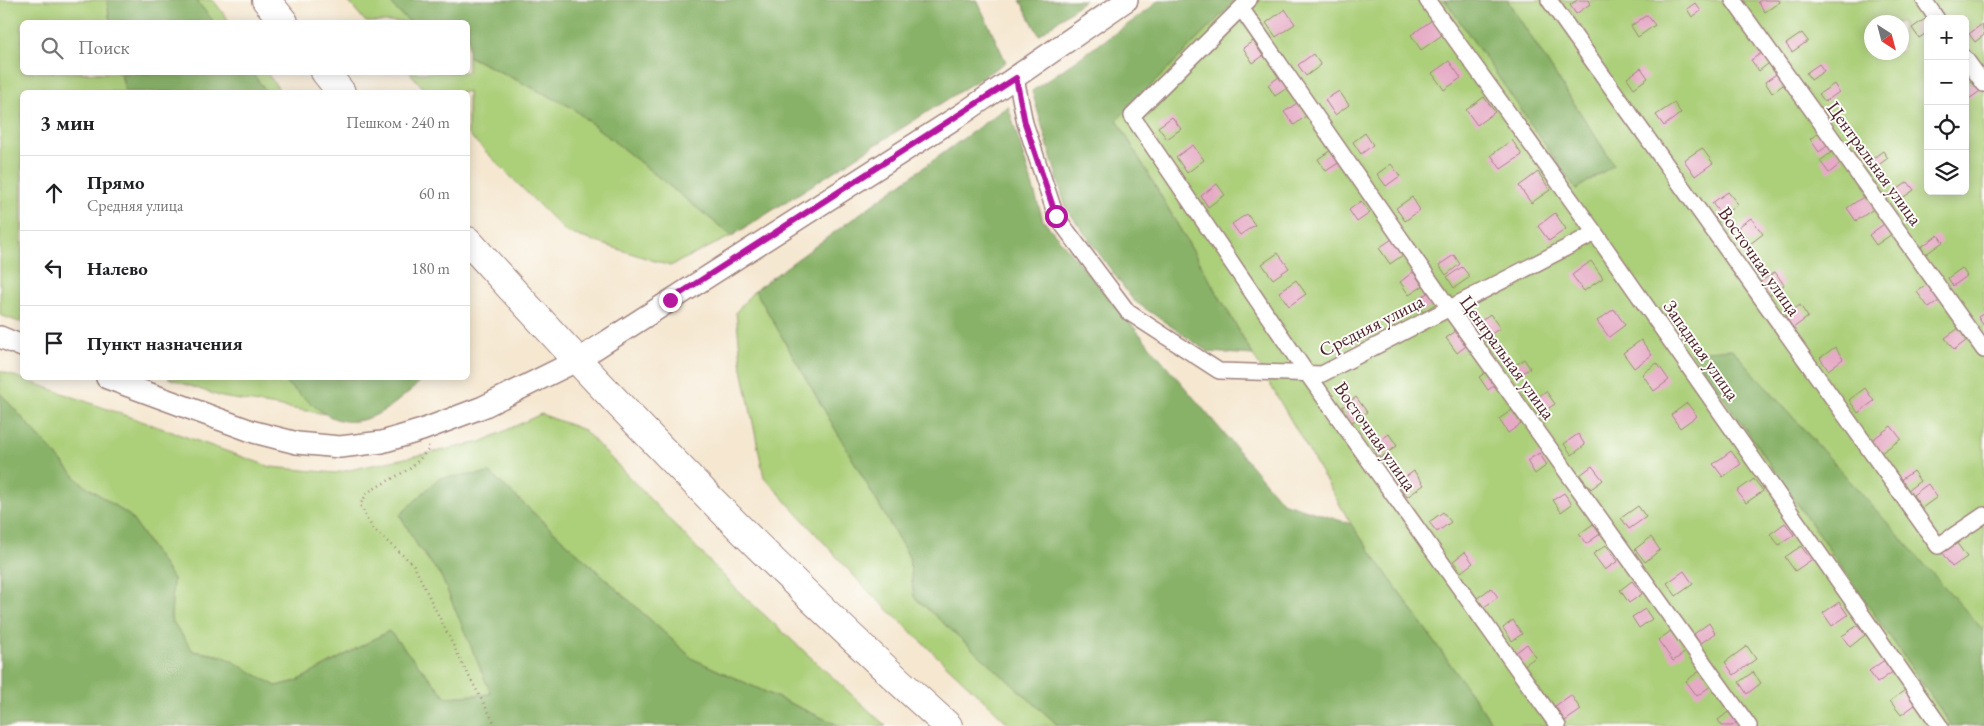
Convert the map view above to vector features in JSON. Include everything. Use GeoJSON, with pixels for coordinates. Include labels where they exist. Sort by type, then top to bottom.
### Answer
{"type":"FeatureCollection","features":[{"type":"Feature","properties":{"kind":"highway"},"geometry":{"type":"LineString","coordinates":[[266,0],[282,20]]}},
{"type":"Feature","properties":{"kind":"highway"},"geometry":{"type":"LineString","coordinates":[[327,75],[339,90]]}},
{"type":"Feature","properties":{"kind":"highway"},"geometry":{"type":"LineString","coordinates":[[470,243],[576,361],[673,462],[791,578],[948,726]]}},
{"type":"Feature","properties":{"kind":"main road"},"geometry":{"type":"LineString","coordinates":[[113,380],[254,432],[297,443],[340,447],[382,442],[422,430],[483,407],[576,361],[1016,78],[1127,0]]}},
{"type":"Feature","properties":{"kind":"main road"},"geometry":{"type":"LineString","coordinates":[[0,338],[20,345]]}},
{"type":"Feature","properties":{"kind":"street","name":"Западная улица"},"geometry":{"type":"LineString","coordinates":[[1427,0],[1595,233],[1940,726]]}},
{"type":"Feature","properties":{"kind":"street","name":"Восточная улица"},"geometry":{"type":"LineString","coordinates":[[1549,0],[1938,546],[1984,515]]}},
{"type":"Feature","properties":{"kind":"street","name":"Центральная улица"},"geometry":{"type":"LineString","coordinates":[[1733,0],[1984,350]]}},
{"type":"Feature","properties":{"kind":"street"},"geometry":{"type":"LineString","coordinates":[[1924,0],[1934,15]]}},
{"type":"Feature","properties":{"kind":"street","name":"Восточная улица"},"geometry":{"type":"LineString","coordinates":[[1245,4],[1132,116],[1308,374],[1558,726]]}},
{"type":"Feature","properties":{"kind":"street","name":"Центральная улица"},"geometry":{"type":"LineString","coordinates":[[1245,4],[1448,308],[1749,726]]}},
{"type":"Feature","properties":{"kind":"street"},"geometry":{"type":"LineString","coordinates":[[1966,60],[1984,84]]}},
{"type":"Feature","properties":{"kind":"street","name":"Средняя улица"},"geometry":{"type":"LineString","coordinates":[[1016,78],[1025,123],[1056,216],[1128,312],[1219,371],[1322,374],[1595,233]]}},
{"type":"Feature","properties":{"kind":"path"},"geometry":{"type":"LineString","coordinates":[[422,430],[429,449],[411,468],[368,492],[360,505],[373,528],[413,564],[463,665],[496,726]]}},
{"type":"Feature","properties":{"kind":"green space"},"geometry":{"type":"Polygon","coordinates":[[[0,0],[107,0],[110,20],[20,20],[20,75],[121,75],[125,90],[20,90],[20,322],[0,315],[0,0]]]}},
{"type":"Feature","properties":{"kind":"green space"},"geometry":{"type":"Polygon","coordinates":[[[107,0],[196,0],[212,20],[110,20],[107,0]]]}},
{"type":"Feature","properties":{"kind":"green space"},"geometry":{"type":"Polygon","coordinates":[[[196,0],[213,0],[228,20],[212,20],[196,0]]]}},
{"type":"Feature","properties":{"kind":"green space"},"geometry":{"type":"Polygon","coordinates":[[[347,0],[389,0],[399,13],[408,20],[364,20],[347,0]]]}},
{"type":"Feature","properties":{"kind":"green space"},"geometry":{"type":"Polygon","coordinates":[[[389,0],[977,0],[1006,62],[732,236],[571,107],[470,57],[470,20],[408,20],[399,13],[389,0]]]}},
{"type":"Feature","properties":{"kind":"green space"},"geometry":{"type":"Polygon","coordinates":[[[1020,0],[1085,0],[1039,35],[1020,0]]]}},
{"type":"Feature","properties":{"kind":"green space"},"geometry":{"type":"Polygon","coordinates":[[[1158,0],[1236,0],[1117,120],[1253,355],[1208,352],[1133,300],[1066,208],[1032,91],[1147,11],[1158,0]]]}},
{"type":"Feature","properties":{"kind":"green space"},"geometry":{"type":"Polygon","coordinates":[[[1236,0],[1445,0],[1576,189],[1614,165],[1507,0],[1984,0],[1984,631],[1692,352],[1952,726],[1494,726],[1351,524],[1117,120],[1236,0]]]}},
{"type":"Feature","properties":{"kind":"green space"},"geometry":{"type":"Polygon","coordinates":[[[1445,0],[1507,0],[1614,165],[1576,189],[1445,0]]]}},
{"type":"Feature","properties":{"kind":"green space"},"geometry":{"type":"Polygon","coordinates":[[[470,57],[571,107],[732,236],[670,266],[566,232],[470,136],[470,90],[425,90],[412,75],[470,75],[470,57]]]}},
{"type":"Feature","properties":{"kind":"green space"},"geometry":{"type":"Polygon","coordinates":[[[121,75],[254,75],[265,90],[125,90],[121,75]]]}},
{"type":"Feature","properties":{"kind":"green space"},"geometry":{"type":"Polygon","coordinates":[[[254,75],[268,75],[280,90],[265,90],[254,75]]]}},
{"type":"Feature","properties":{"kind":"green space"},"geometry":{"type":"Polygon","coordinates":[[[1008,106],[1043,220],[1282,502],[1351,524],[1494,726],[1059,726],[914,597],[909,557],[755,290],[1008,106]]]}},
{"type":"Feature","properties":{"kind":"green space"},"geometry":{"type":"Polygon","coordinates":[[[755,290],[909,557],[914,597],[1059,726],[1011,726],[866,589],[764,477],[742,369],[736,312],[755,290]]]}},
{"type":"Feature","properties":{"kind":"green space"},"geometry":{"type":"Polygon","coordinates":[[[1732,349],[1984,631],[1984,726],[1952,726],[1692,352],[1732,349]]]}},
{"type":"Feature","properties":{"kind":"green space"},"geometry":{"type":"Polygon","coordinates":[[[0,371],[20,378],[20,380],[25,380],[271,467],[335,473],[481,442],[541,414],[584,430],[737,590],[886,726],[840,726],[693,659],[490,473],[417,545],[441,576],[492,694],[446,697],[389,631],[297,681],[276,686],[223,656],[193,651],[171,619],[173,579],[130,516],[80,482],[0,393],[0,371]]]}},
{"type":"Feature","properties":{"kind":"green space"},"geometry":{"type":"Polygon","coordinates":[[[174,380],[284,380],[325,414],[222,397],[174,380]]]}},
{"type":"Feature","properties":{"kind":"green space"},"geometry":{"type":"Polygon","coordinates":[[[284,380],[422,380],[401,399],[377,414],[351,421],[337,419],[324,413],[284,380]]]}},
{"type":"Feature","properties":{"kind":"green space"},"geometry":{"type":"Polygon","coordinates":[[[0,393],[80,482],[130,516],[173,579],[171,619],[193,651],[223,656],[276,686],[297,681],[389,631],[446,697],[491,694],[441,576],[417,545],[400,515],[439,478],[490,473],[693,659],[840,726],[0,726],[0,393]]]}},
{"type":"Feature","properties":{"kind":"building"},"geometry":{"type":"Polygon","coordinates":[[[1577,0],[1588,0],[1590,4],[1576,14],[1570,5],[1577,0]]]}},
{"type":"Feature","properties":{"kind":"building"},"geometry":{"type":"Polygon","coordinates":[[[1761,0],[1779,0],[1780,2],[1765,12],[1758,2],[1761,0]]]}},
{"type":"Feature","properties":{"kind":"building"},"geometry":{"type":"Polygon","coordinates":[[[1695,3],[1701,11],[1692,17],[1687,9],[1695,3]]]}},
{"type":"Feature","properties":{"kind":"building"},"geometry":{"type":"Polygon","coordinates":[[[1285,9],[1295,24],[1276,37],[1266,23],[1285,9]]]}},
{"type":"Feature","properties":{"kind":"building"},"geometry":{"type":"Polygon","coordinates":[[[1647,15],[1655,25],[1638,37],[1631,26],[1647,15]]]}},
{"type":"Feature","properties":{"kind":"building"},"geometry":{"type":"Polygon","coordinates":[[[1432,20],[1442,35],[1421,50],[1411,35],[1432,20]]]}},
{"type":"Feature","properties":{"kind":"building"},"geometry":{"type":"Polygon","coordinates":[[[1924,20],[1924,35],[1919,38],[1912,28],[1924,20]]]}},
{"type":"Feature","properties":{"kind":"building"},"geometry":{"type":"Polygon","coordinates":[[[1982,24],[1984,35],[1975,42],[1969,34],[1982,24]]]}},
{"type":"Feature","properties":{"kind":"building"},"geometry":{"type":"Polygon","coordinates":[[[1802,33],[1808,41],[1792,52],[1786,44],[1802,33]]]}},
{"type":"Feature","properties":{"kind":"building"},"geometry":{"type":"Polygon","coordinates":[[[1253,41],[1263,56],[1253,63],[1243,48],[1253,41]]]}},
{"type":"Feature","properties":{"kind":"building"},"geometry":{"type":"Polygon","coordinates":[[[1766,50],[1773,60],[1759,71],[1751,60],[1766,50]]]}},
{"type":"Feature","properties":{"kind":"building"},"geometry":{"type":"Polygon","coordinates":[[[1313,54],[1321,65],[1306,76],[1298,65],[1313,54]]]}},
{"type":"Feature","properties":{"kind":"building"},"geometry":{"type":"Polygon","coordinates":[[[1449,61],[1461,78],[1444,90],[1432,73],[1449,61]]]}},
{"type":"Feature","properties":{"kind":"building"},"geometry":{"type":"Polygon","coordinates":[[[1819,64],[1824,71],[1811,80],[1806,73],[1819,64]]]}},
{"type":"Feature","properties":{"kind":"building"},"geometry":{"type":"Polygon","coordinates":[[[1641,68],[1648,78],[1634,88],[1627,78],[1641,68]]]}},
{"type":"Feature","properties":{"kind":"building"},"geometry":{"type":"Polygon","coordinates":[[[1779,72],[1786,83],[1772,93],[1765,82],[1779,72]]]}},
{"type":"Feature","properties":{"kind":"building"},"geometry":{"type":"Polygon","coordinates":[[[1279,77],[1287,88],[1275,96],[1268,85],[1279,77]]]}},
{"type":"Feature","properties":{"kind":"building"},"geometry":{"type":"Polygon","coordinates":[[[1976,79],[1983,89],[1969,99],[1969,83],[1976,79]]]}},
{"type":"Feature","properties":{"kind":"building"},"geometry":{"type":"Polygon","coordinates":[[[1834,84],[1839,92],[1825,102],[1819,94],[1834,84]]]}},
{"type":"Feature","properties":{"kind":"building"},"geometry":{"type":"Polygon","coordinates":[[[1339,91],[1349,105],[1335,115],[1325,100],[1339,91]]]}},
{"type":"Feature","properties":{"kind":"building"},"geometry":{"type":"Polygon","coordinates":[[[1484,97],[1495,112],[1477,125],[1466,110],[1484,97]]]}},
{"type":"Feature","properties":{"kind":"building"},"geometry":{"type":"Polygon","coordinates":[[[1297,103],[1306,116],[1294,125],[1284,112],[1297,103]]]}},
{"type":"Feature","properties":{"kind":"building"},"geometry":{"type":"Polygon","coordinates":[[[1674,103],[1681,113],[1664,126],[1656,115],[1674,103]]]}},
{"type":"Feature","properties":{"kind":"building"},"geometry":{"type":"Polygon","coordinates":[[[1172,117],[1181,129],[1167,139],[1158,127],[1172,117]]]}},
{"type":"Feature","properties":{"kind":"building"},"geometry":{"type":"Polygon","coordinates":[[[1825,128],[1834,141],[1819,152],[1810,139],[1825,128]]]}},
{"type":"Feature","properties":{"kind":"building"},"geometry":{"type":"Polygon","coordinates":[[[1365,133],[1373,145],[1361,154],[1353,142],[1365,133]]]}},
{"type":"Feature","properties":{"kind":"building"},"geometry":{"type":"Polygon","coordinates":[[[1512,140],[1522,155],[1501,169],[1491,155],[1512,140]]]}},
{"type":"Feature","properties":{"kind":"building"},"geometry":{"type":"Polygon","coordinates":[[[1193,145],[1204,160],[1187,173],[1176,157],[1193,145]]]}},
{"type":"Feature","properties":{"kind":"building"},"geometry":{"type":"Polygon","coordinates":[[[1702,148],[1713,163],[1695,176],[1684,160],[1702,148]]]}},
{"type":"Feature","properties":{"kind":"building"},"geometry":{"type":"Polygon","coordinates":[[[1836,149],[1844,161],[1829,173],[1820,161],[1836,149]]]}},
{"type":"Feature","properties":{"kind":"building"},"geometry":{"type":"Polygon","coordinates":[[[1331,150],[1340,162],[1326,171],[1318,159],[1331,150]]]}},
{"type":"Feature","properties":{"kind":"building"},"geometry":{"type":"Polygon","coordinates":[[[1883,151],[1888,158],[1877,166],[1872,159],[1883,151]]]}},
{"type":"Feature","properties":{"kind":"building"},"geometry":{"type":"Polygon","coordinates":[[[1391,164],[1400,176],[1386,186],[1377,174],[1391,164]]]}},
{"type":"Feature","properties":{"kind":"building"},"geometry":{"type":"Polygon","coordinates":[[[1538,172],[1550,190],[1531,203],[1519,186],[1538,172]]]}},
{"type":"Feature","properties":{"kind":"building"},"geometry":{"type":"Polygon","coordinates":[[[1908,182],[1914,190],[1898,201],[1892,193],[1908,182]]]}},
{"type":"Feature","properties":{"kind":"building"},"geometry":{"type":"Polygon","coordinates":[[[1217,184],[1225,195],[1208,207],[1201,196],[1217,184]]]}},
{"type":"Feature","properties":{"kind":"building"},"geometry":{"type":"Polygon","coordinates":[[[1728,192],[1738,204],[1722,216],[1712,203],[1728,192]]]}},
{"type":"Feature","properties":{"kind":"building"},"geometry":{"type":"Polygon","coordinates":[[[1866,195],[1875,208],[1856,221],[1847,208],[1866,195]]]}},
{"type":"Feature","properties":{"kind":"building"},"geometry":{"type":"Polygon","coordinates":[[[1412,197],[1420,210],[1405,221],[1396,208],[1412,197]]]}},
{"type":"Feature","properties":{"kind":"building"},"geometry":{"type":"Polygon","coordinates":[[[1361,201],[1370,213],[1357,222],[1349,210],[1361,201]]]}},
{"type":"Feature","properties":{"kind":"building"},"geometry":{"type":"Polygon","coordinates":[[[1555,213],[1566,229],[1549,241],[1538,226],[1555,213]]]}},
{"type":"Feature","properties":{"kind":"building"},"geometry":{"type":"Polygon","coordinates":[[[1247,214],[1255,225],[1240,235],[1232,224],[1247,214]]]}},
{"type":"Feature","properties":{"kind":"building"},"geometry":{"type":"Polygon","coordinates":[[[1751,218],[1763,234],[1750,244],[1738,227],[1751,218]]]}},
{"type":"Feature","properties":{"kind":"building"},"geometry":{"type":"Polygon","coordinates":[[[1884,224],[1892,234],[1876,245],[1869,235],[1884,224]]]}},
{"type":"Feature","properties":{"kind":"building"},"geometry":{"type":"Polygon","coordinates":[[[1938,235],[1943,242],[1926,254],[1921,247],[1938,235]]]}},
{"type":"Feature","properties":{"kind":"building"},"geometry":{"type":"Polygon","coordinates":[[[1392,239],[1403,255],[1390,264],[1379,248],[1392,239]]]}},
{"type":"Feature","properties":{"kind":"building"},"geometry":{"type":"Polygon","coordinates":[[[1278,253],[1289,268],[1273,279],[1262,264],[1278,253]]]}},
{"type":"Feature","properties":{"kind":"building"},"geometry":{"type":"Polygon","coordinates":[[[1454,255],[1460,264],[1446,275],[1439,265],[1454,255]]]}},
{"type":"Feature","properties":{"kind":"building"},"geometry":{"type":"Polygon","coordinates":[[[1591,261],[1603,278],[1584,291],[1572,275],[1591,261]]]}},
{"type":"Feature","properties":{"kind":"building"},"geometry":{"type":"Polygon","coordinates":[[[1462,267],[1470,277],[1454,288],[1447,277],[1462,267]]]}},
{"type":"Feature","properties":{"kind":"building"},"geometry":{"type":"Polygon","coordinates":[[[1962,268],[1967,276],[1953,286],[1948,278],[1962,268]]]}},
{"type":"Feature","properties":{"kind":"building"},"geometry":{"type":"Polygon","coordinates":[[[1413,272],[1423,286],[1409,295],[1400,282],[1413,272]]]}},
{"type":"Feature","properties":{"kind":"building"},"geometry":{"type":"Polygon","coordinates":[[[1775,272],[1784,285],[1769,296],[1759,283],[1775,272]]]}},
{"type":"Feature","properties":{"kind":"building"},"geometry":{"type":"Polygon","coordinates":[[[1296,280],[1306,294],[1289,306],[1279,292],[1296,280]]]}},
{"type":"Feature","properties":{"kind":"building"},"geometry":{"type":"Polygon","coordinates":[[[1933,280],[1945,297],[1929,308],[1917,292],[1933,280]]]}},
{"type":"Feature","properties":{"kind":"building"},"geometry":{"type":"Polygon","coordinates":[[[1429,292],[1437,303],[1423,312],[1415,301],[1429,292]]]}},
{"type":"Feature","properties":{"kind":"building"},"geometry":{"type":"Polygon","coordinates":[[[1800,305],[1808,317],[1793,328],[1785,316],[1800,305]]]}},
{"type":"Feature","properties":{"kind":"building"},"geometry":{"type":"Polygon","coordinates":[[[1614,309],[1625,325],[1609,337],[1597,321],[1614,309]]]}},
{"type":"Feature","properties":{"kind":"building"},"geometry":{"type":"Polygon","coordinates":[[[1984,313],[1984,326],[1978,317],[1984,313]]]}},
{"type":"Feature","properties":{"kind":"building"},"geometry":{"type":"Polygon","coordinates":[[[1490,314],[1500,328],[1486,338],[1476,325],[1490,314]]]}},
{"type":"Feature","properties":{"kind":"building"},"geometry":{"type":"Polygon","coordinates":[[[1959,328],[1967,340],[1954,350],[1945,338],[1959,328]]]}},
{"type":"Feature","properties":{"kind":"building"},"geometry":{"type":"Polygon","coordinates":[[[1456,331],[1466,346],[1457,353],[1446,338],[1456,331]]]}},
{"type":"Feature","properties":{"kind":"building"},"geometry":{"type":"Polygon","coordinates":[[[1641,340],[1652,355],[1634,368],[1623,353],[1641,340]]]}},
{"type":"Feature","properties":{"kind":"building"},"geometry":{"type":"Polygon","coordinates":[[[1835,347],[1843,359],[1828,370],[1820,358],[1835,347]]]}},
{"type":"Feature","properties":{"kind":"building"},"geometry":{"type":"Polygon","coordinates":[[[1524,359],[1530,368],[1518,376],[1512,368],[1524,359]]]}},
{"type":"Feature","properties":{"kind":"building"},"geometry":{"type":"Polygon","coordinates":[[[1657,363],[1669,380],[1654,391],[1642,374],[1657,363]]]}},
{"type":"Feature","properties":{"kind":"building"},"geometry":{"type":"Polygon","coordinates":[[[1486,372],[1495,385],[1488,390],[1479,377],[1486,372]]]}},
{"type":"Feature","properties":{"kind":"building"},"geometry":{"type":"Polygon","coordinates":[[[1865,388],[1874,401],[1858,413],[1849,400],[1865,388]]]}},
{"type":"Feature","properties":{"kind":"building"},"geometry":{"type":"Polygon","coordinates":[[[1546,391],[1555,404],[1543,412],[1534,400],[1546,391]]]}},
{"type":"Feature","properties":{"kind":"building"},"geometry":{"type":"Polygon","coordinates":[[[1356,397],[1367,412],[1351,423],[1341,408],[1356,397]]]}},
{"type":"Feature","properties":{"kind":"building"},"geometry":{"type":"Polygon","coordinates":[[[1687,403],[1697,416],[1680,428],[1671,415],[1687,403]]]}},
{"type":"Feature","properties":{"kind":"building"},"geometry":{"type":"Polygon","coordinates":[[[1512,410],[1521,424],[1508,433],[1499,419],[1512,410]]]}},
{"type":"Feature","properties":{"kind":"building"},"geometry":{"type":"Polygon","coordinates":[[[1891,426],[1901,439],[1881,453],[1872,440],[1891,426]]]}},
{"type":"Feature","properties":{"kind":"building"},"geometry":{"type":"Polygon","coordinates":[[[1389,434],[1397,446],[1380,458],[1372,446],[1389,434]]]}},
{"type":"Feature","properties":{"kind":"building"},"geometry":{"type":"Polygon","coordinates":[[[1578,434],[1585,445],[1572,455],[1564,444],[1578,434]]]}},
{"type":"Feature","properties":{"kind":"building"},"geometry":{"type":"Polygon","coordinates":[[[1731,451],[1741,464],[1723,477],[1713,464],[1731,451]]]}},
{"type":"Feature","properties":{"kind":"building"},"geometry":{"type":"Polygon","coordinates":[[[1539,453],[1547,465],[1535,474],[1527,461],[1539,453]]]}},
{"type":"Feature","properties":{"kind":"building"},"geometry":{"type":"Polygon","coordinates":[[[1592,466],[1603,480],[1591,489],[1580,475],[1592,466]]]}},
{"type":"Feature","properties":{"kind":"building"},"geometry":{"type":"Polygon","coordinates":[[[1414,471],[1424,485],[1407,497],[1397,483],[1414,471]]]}},
{"type":"Feature","properties":{"kind":"building"},"geometry":{"type":"Polygon","coordinates":[[[1913,471],[1920,481],[1907,491],[1899,481],[1913,471]]]}},
{"type":"Feature","properties":{"kind":"building"},"geometry":{"type":"Polygon","coordinates":[[[1754,479],[1763,491],[1746,503],[1737,491],[1754,479]]]}},
{"type":"Feature","properties":{"kind":"building"},"geometry":{"type":"Polygon","coordinates":[[[1928,484],[1937,497],[1922,508],[1913,495],[1928,484]]]}},
{"type":"Feature","properties":{"kind":"building"},"geometry":{"type":"Polygon","coordinates":[[[1564,493],[1572,504],[1561,512],[1553,500],[1564,493]]]}},
{"type":"Feature","properties":{"kind":"building"},"geometry":{"type":"Polygon","coordinates":[[[1638,506],[1646,517],[1629,529],[1621,518],[1638,506]]]}},
{"type":"Feature","properties":{"kind":"building"},"geometry":{"type":"Polygon","coordinates":[[[1443,512],[1451,522],[1437,532],[1429,522],[1443,512]]]}},
{"type":"Feature","properties":{"kind":"building"},"geometry":{"type":"Polygon","coordinates":[[[1785,523],[1794,535],[1779,545],[1770,534],[1785,523]]]}},
{"type":"Feature","properties":{"kind":"building"},"geometry":{"type":"Polygon","coordinates":[[[1593,524],[1600,534],[1586,544],[1579,534],[1593,524]]]}},
{"type":"Feature","properties":{"kind":"building"},"geometry":{"type":"Polygon","coordinates":[[[1651,537],[1660,550],[1645,562],[1635,549],[1651,537]]]}},
{"type":"Feature","properties":{"kind":"building"},"geometry":{"type":"Polygon","coordinates":[[[1956,542],[1967,557],[1952,567],[1942,553],[1956,542]]]}},
{"type":"Feature","properties":{"kind":"building"},"geometry":{"type":"Polygon","coordinates":[[[1606,545],[1618,561],[1605,570],[1593,554],[1606,545]]]}},
{"type":"Feature","properties":{"kind":"building"},"geometry":{"type":"Polygon","coordinates":[[[1801,546],[1811,560],[1795,571],[1785,557],[1801,546]]]}},
{"type":"Feature","properties":{"kind":"building"},"geometry":{"type":"Polygon","coordinates":[[[1465,552],[1473,563],[1461,572],[1453,561],[1465,552]]]}},
{"type":"Feature","properties":{"kind":"building"},"geometry":{"type":"Polygon","coordinates":[[[1684,571],[1693,584],[1676,596],[1667,583],[1684,571]]]}},
{"type":"Feature","properties":{"kind":"building"},"geometry":{"type":"Polygon","coordinates":[[[1632,581],[1642,594],[1629,603],[1620,590],[1632,581]]]}},
{"type":"Feature","properties":{"kind":"building"},"geometry":{"type":"Polygon","coordinates":[[[1491,588],[1498,597],[1483,608],[1476,599],[1491,588]]]}},
{"type":"Feature","properties":{"kind":"building"},"geometry":{"type":"Polygon","coordinates":[[[1839,602],[1848,615],[1832,626],[1823,613],[1839,602]]]}},
{"type":"Feature","properties":{"kind":"building"},"geometry":{"type":"Polygon","coordinates":[[[1645,609],[1652,619],[1639,628],[1632,617],[1645,609]]]}},
{"type":"Feature","properties":{"kind":"building"},"geometry":{"type":"Polygon","coordinates":[[[1513,620],[1522,634],[1512,641],[1503,628],[1513,620]]]}},
{"type":"Feature","properties":{"kind":"building"},"geometry":{"type":"Polygon","coordinates":[[[1709,623],[1715,633],[1700,644],[1694,634],[1709,623]]]}},
{"type":"Feature","properties":{"kind":"building"},"geometry":{"type":"Polygon","coordinates":[[[1858,625],[1865,635],[1850,647],[1842,636],[1858,625]]]}},
{"type":"Feature","properties":{"kind":"building"},"geometry":{"type":"Polygon","coordinates":[[[1671,631],[1686,652],[1673,661],[1658,640],[1671,631]]]}},
{"type":"Feature","properties":{"kind":"building"},"geometry":{"type":"Polygon","coordinates":[[[1527,644],[1536,657],[1523,666],[1514,654],[1527,644]]]}},
{"type":"Feature","properties":{"kind":"building"},"geometry":{"type":"Polygon","coordinates":[[[1747,646],[1756,659],[1734,675],[1725,662],[1747,646]]]}},
{"type":"Feature","properties":{"kind":"building"},"geometry":{"type":"Polygon","coordinates":[[[1886,659],[1894,671],[1877,683],[1869,671],[1886,659]]]}},
{"type":"Feature","properties":{"kind":"building"},"geometry":{"type":"Polygon","coordinates":[[[1701,670],[1712,685],[1697,696],[1686,681],[1701,670]]]}},
{"type":"Feature","properties":{"kind":"building"},"geometry":{"type":"Polygon","coordinates":[[[1753,672],[1761,683],[1747,694],[1739,682],[1753,672]]]}},
{"type":"Feature","properties":{"kind":"building"},"geometry":{"type":"Polygon","coordinates":[[[1905,690],[1915,705],[1901,715],[1890,701],[1905,690]]]}},
{"type":"Feature","properties":{"kind":"building"},"geometry":{"type":"Polygon","coordinates":[[[1571,695],[1581,710],[1565,721],[1555,706],[1571,695]]]}},
{"type":"Feature","properties":{"kind":"building"},"geometry":{"type":"Polygon","coordinates":[[[1731,710],[1739,721],[1732,726],[1722,726],[1718,720],[1731,710]]]}},
{"type":"Feature","properties":{"kind":"route"},"geometry":{"type":"LineString","coordinates":[[670,300],[1016,78],[1025,123],[1056,216]]}}]}
